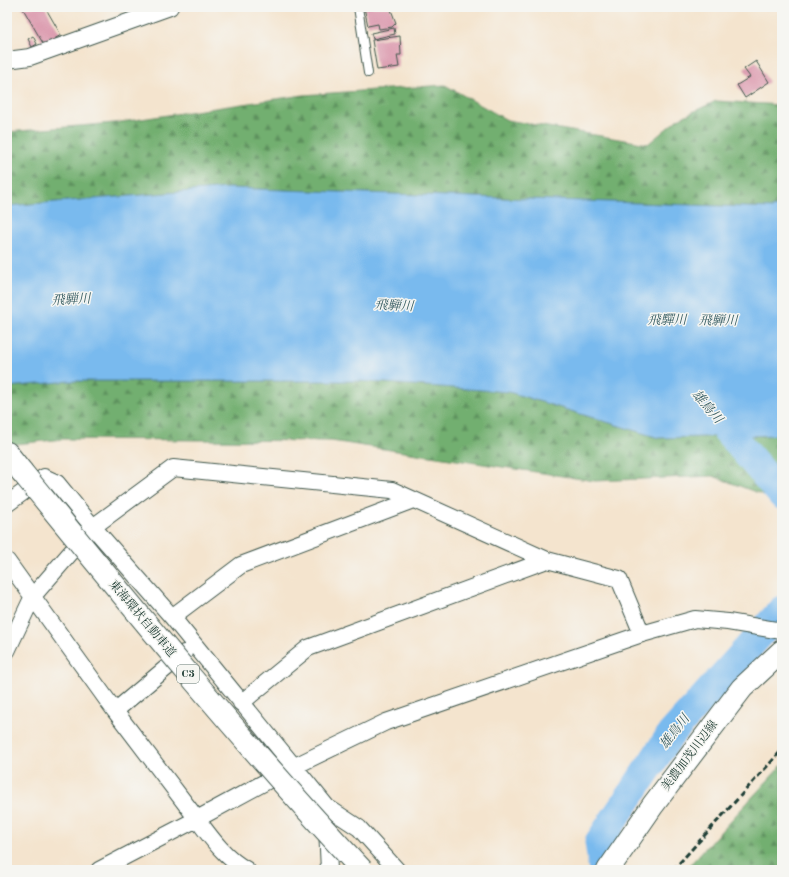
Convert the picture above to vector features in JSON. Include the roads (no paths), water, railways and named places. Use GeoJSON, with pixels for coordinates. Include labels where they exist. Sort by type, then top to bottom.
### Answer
{"type":"FeatureCollection","features":[{"type":"Feature","properties":{"kind":"main road","name":"東海環状自動車道"},"geometry":{"type":"LineString","coordinates":[[7,454],[154,635],[288,791],[362,870]]}},
{"type":"Feature","properties":{"kind":"main road","name":"美濃加茂川辺線"},"geometry":{"type":"LineString","coordinates":[[613,862],[653,805],[742,688],[782,651]]}},
{"type":"Feature","properties":{"kind":"street"},"geometry":{"type":"LineString","coordinates":[[7,60],[30,57],[170,7]]}},
{"type":"Feature","properties":{"kind":"street"},"geometry":{"type":"LineString","coordinates":[[7,651],[33,596],[93,527],[173,468],[392,490],[547,560],[619,579],[642,634]]}},
{"type":"Feature","properties":{"kind":"street"},"geometry":{"type":"LineString","coordinates":[[7,504],[44,476],[57,483],[93,527],[172,617],[193,645],[327,807],[359,828],[397,870]]}},
{"type":"Feature","properties":{"kind":"street"},"geometry":{"type":"LineString","coordinates":[[172,617],[241,565],[413,500]]}},
{"type":"Feature","properties":{"kind":"street"},"geometry":{"type":"LineString","coordinates":[[241,703],[308,648],[547,560]]}},
{"type":"Feature","properties":{"kind":"street"},"geometry":{"type":"LineString","coordinates":[[7,561],[115,711],[196,819],[216,844],[243,869]]}},
{"type":"Feature","properties":{"kind":"street"},"geometry":{"type":"LineString","coordinates":[[99,870],[293,767],[386,722],[642,634],[695,619],[728,622],[777,630]]}},
{"type":"Feature","properties":{"kind":"street"},"geometry":{"type":"LineString","coordinates":[[115,711],[193,645]]}},
{"type":"Feature","properties":{"kind":"street"},"geometry":{"type":"LineString","coordinates":[[327,807],[329,870]]}},
{"type":"Feature","properties":{"kind":"lane"},"geometry":{"type":"LineString","coordinates":[[358,7],[368,73]]}},
{"type":"Feature","properties":{"kind":"water","name":"飛驒川"},"geometry":{"type":"Polygon","coordinates":[[[229,188],[772,208],[782,205],[782,435],[659,438],[509,392],[359,381],[70,381],[7,387],[7,206],[229,188]]]}},
{"type":"Feature","properties":{"kind":"waterway","name":"雄鳥川"},"geometry":{"type":"LineString","coordinates":[[707,407],[782,495]]}},
{"type":"Feature","properties":{"kind":"waterway","name":"雄鳥川"},"geometry":{"type":"LineString","coordinates":[[603,870],[599,842],[671,734],[782,610]]}},
{"type":"Feature","properties":{"kind":"railway"},"geometry":{"type":"LineString","coordinates":[[673,870],[782,750]]}},
{"type":"Feature","properties":{"kind":"water label","name":"飛騨川"},"geometry":{"type":"Point","coordinates":[71,300]}},
{"type":"Feature","properties":{"kind":"water label","name":"飛騨川"},"geometry":{"type":"Point","coordinates":[394,306]}},
{"type":"Feature","properties":{"kind":"water label","name":"飛騨川"},"geometry":{"type":"Point","coordinates":[718,321]}}]}
